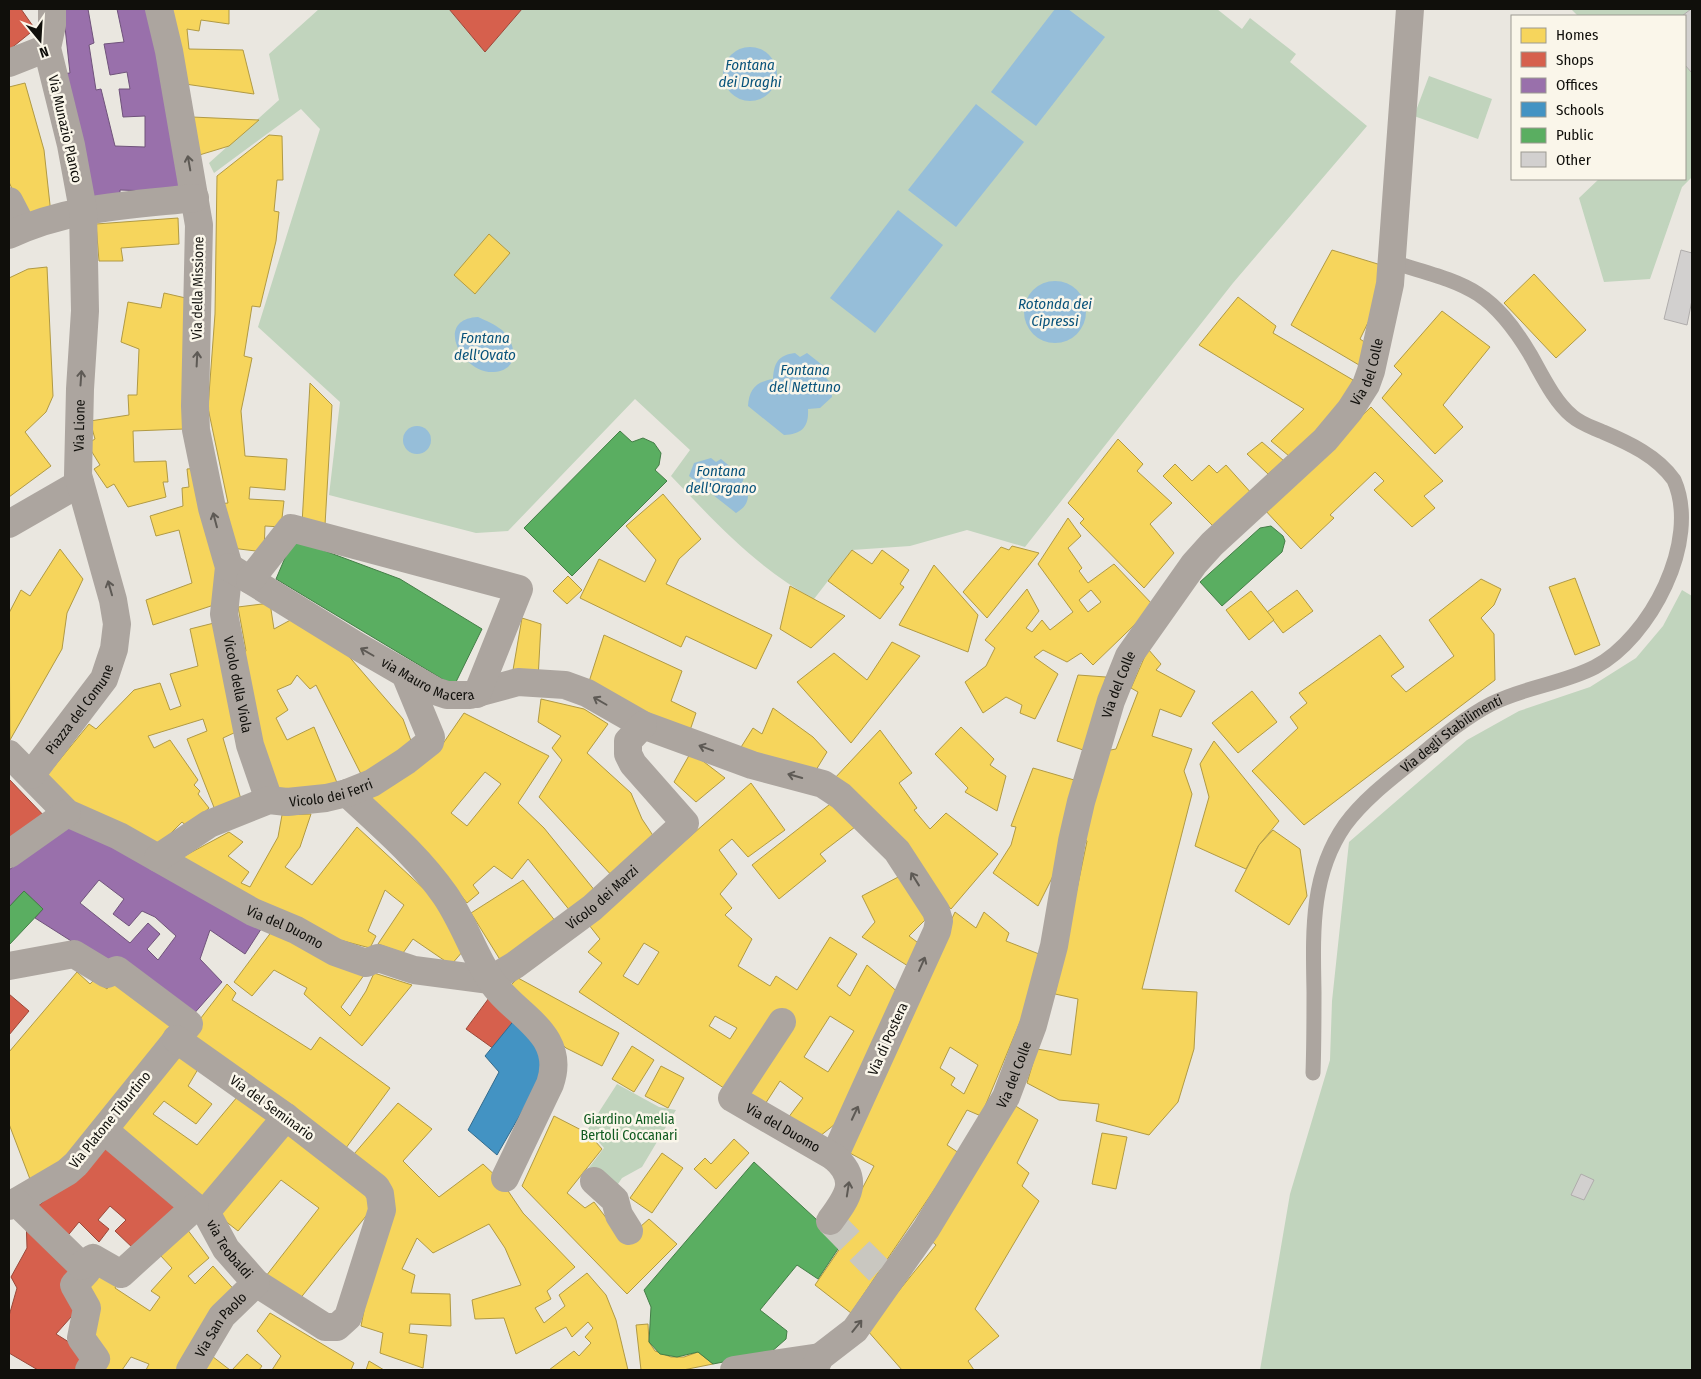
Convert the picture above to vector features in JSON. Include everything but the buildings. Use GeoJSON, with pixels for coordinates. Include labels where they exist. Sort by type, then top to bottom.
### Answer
{"type":"FeatureCollection","features":[{"type":"Feature","properties":{"kind":"street"},"geometry":{"type":"LineString","coordinates":[[9,63],[47,48],[52,25],[52,9]]}},
{"type":"Feature","properties":{"kind":"street","name":"Via della Missione"},"geometry":{"type":"LineString","coordinates":[[159,9],[195,198],[199,233],[195,418],[212,508],[239,573]]}},
{"type":"Feature","properties":{"kind":"street","name":"Via del Colle"},"geometry":{"type":"LineString","coordinates":[[817,1364],[855,1330],[890,1281],[926,1229],[1006,1097],[1030,1036],[1054,946],[1081,802],[1111,701],[1129,656],[1212,544],[1325,440],[1358,400],[1368,380],[1384,317],[1392,262],[1409,20]]}},
{"type":"Feature","properties":{"kind":"street","name":"Via Munazio Planco"},"geometry":{"type":"LineString","coordinates":[[47,48],[71,146],[83,210]]}},
{"type":"Feature","properties":{"kind":"street"},"geometry":{"type":"LineString","coordinates":[[9,201],[16,232],[83,210],[195,198]]}},
{"type":"Feature","properties":{"kind":"street","name":"Via Lione"},"geometry":{"type":"LineString","coordinates":[[83,210],[85,311],[80,389],[78,469],[80,483],[113,600],[116,636]]}},
{"type":"Feature","properties":{"kind":"street"},"geometry":{"type":"LineString","coordinates":[[9,524],[80,483]]}},
{"type":"Feature","properties":{"kind":"street"},"geometry":{"type":"LineString","coordinates":[[239,573],[291,528],[519,589],[477,694]]}},
{"type":"Feature","properties":{"kind":"street","name":"via Mauro Macera"},"geometry":{"type":"LineString","coordinates":[[239,573],[435,691],[447,694],[477,694],[518,682],[565,685],[587,693],[642,725],[752,765],[823,784],[834,790],[897,851],[936,911],[939,921]]}},
{"type":"Feature","properties":{"kind":"street","name":"Vicolo della Viola"},"geometry":{"type":"LineString","coordinates":[[239,573],[224,614],[250,745],[269,800]]}},
{"type":"Feature","properties":{"kind":"street","name":"Piazza del Comune"},"geometry":{"type":"LineString","coordinates":[[31,775],[98,690],[111,659],[116,636]]}},
{"type":"Feature","properties":{"kind":"street","name":"Vicolo dei Ferri"},"geometry":{"type":"LineString","coordinates":[[158,858],[209,824],[269,800],[306,801],[347,793],[384,776],[430,742],[430,732],[405,674]]}},
{"type":"Feature","properties":{"kind":"street","name":"Vicolo dei Marzi"},"geometry":{"type":"LineString","coordinates":[[490,980],[515,965],[592,908],[685,823],[629,757],[627,743],[642,725]]}},
{"type":"Feature","properties":{"kind":"street"},"geometry":{"type":"LineString","coordinates":[[9,754],[67,813],[9,854]]}},
{"type":"Feature","properties":{"kind":"street"},"geometry":{"type":"LineString","coordinates":[[347,793],[412,855],[439,887],[460,920],[490,980],[543,1034],[554,1059],[555,1068],[550,1084],[505,1178]]}},
{"type":"Feature","properties":{"kind":"street","name":"Via del Duomo"},"geometry":{"type":"LineString","coordinates":[[67,813],[119,836],[246,908],[296,930],[335,952],[366,963],[378,958],[414,970],[490,980]]}},
{"type":"Feature","properties":{"kind":"street","name":"Via di Postera"},"geometry":{"type":"LineString","coordinates":[[834,1157],[939,921]]}},
{"type":"Feature","properties":{"kind":"street"},"geometry":{"type":"LineString","coordinates":[[9,966],[74,954],[107,974],[117,970],[189,1024],[176,1039]]}},
{"type":"Feature","properties":{"kind":"street","name":"Via del Duomo"},"geometry":{"type":"LineString","coordinates":[[782,1022],[732,1098],[834,1157]]}},
{"type":"Feature","properties":{"kind":"street","name":"Via del Seminario"},"geometry":{"type":"LineString","coordinates":[[176,1039],[286,1117],[376,1187],[380,1194],[382,1210],[352,1309],[342,1324]]}},
{"type":"Feature","properties":{"kind":"street","name":"Via Platone Tiburtino"},"geometry":{"type":"LineString","coordinates":[[12,1204],[67,1172],[105,1131],[176,1039]]}},
{"type":"Feature","properties":{"kind":"street"},"geometry":{"type":"LineString","coordinates":[[82,1266],[92,1258],[121,1274],[200,1210],[286,1117]]}},
{"type":"Feature","properties":{"kind":"street","name":"via Teobaldi"},"geometry":{"type":"LineString","coordinates":[[105,1131],[200,1210],[226,1249],[256,1283],[325,1327],[337,1327],[342,1324]]}},
{"type":"Feature","properties":{"kind":"street"},"geometry":{"type":"LineString","coordinates":[[830,1221],[846,1198],[849,1187],[847,1170],[834,1157]]}},
{"type":"Feature","properties":{"kind":"street"},"geometry":{"type":"LineString","coordinates":[[594,1181],[615,1200],[619,1215],[628,1231]]}},
{"type":"Feature","properties":{"kind":"street"},"geometry":{"type":"LineString","coordinates":[[12,1204],[87,1271],[74,1285],[87,1308],[81,1338],[96,1358],[89,1370]]}},
{"type":"Feature","properties":{"kind":"street","name":"Via San Paolo"},"geometry":{"type":"LineString","coordinates":[[190,1370],[222,1316],[256,1283]]}},
{"type":"Feature","properties":{"kind":"street"},"geometry":{"type":"LineString","coordinates":[[734,1370],[817,1364]]}},
{"type":"Feature","properties":{"kind":"lane","name":"Via degli Stabilimenti"},"geometry":{"type":"LineString","coordinates":[[1313,1073],[1314,915],[1321,878],[1339,835],[1365,802],[1468,718],[1508,696],[1594,667],[1618,652],[1641,630],[1670,586],[1687,546],[1689,530],[1687,509],[1680,489],[1667,471],[1635,447],[1578,421],[1571,415],[1560,402],[1511,325],[1485,298],[1458,282],[1392,262]]}},
{"type":"Feature","properties":{"kind":"green space"},"geometry":{"type":"Polygon","coordinates":[[[319,9],[449,9],[485,52],[522,9],[1217,9],[1242,29],[1250,18],[1296,54],[1290,62],[1367,126],[1233,283],[1025,547],[967,530],[910,546],[852,550],[814,599],[774,574],[738,544],[671,476],[690,450],[635,399],[508,531],[476,533],[329,495],[340,402],[258,327],[320,129],[301,109],[214,173],[209,163],[279,100],[269,54],[319,9]]]}},
{"type":"Feature","properties":{"kind":"green space"},"geometry":{"type":"Polygon","coordinates":[[[1571,9],[1691,9],[1683,15],[1577,15],[1571,9]]]}},
{"type":"Feature","properties":{"kind":"green space"},"geometry":{"type":"Polygon","coordinates":[[[1686,66],[1692,73],[1692,177],[1682,187],[1650,279],[1604,282],[1579,198],[1598,180],[1686,180],[1686,66]]]}},
{"type":"Feature","properties":{"kind":"green space"},"geometry":{"type":"Polygon","coordinates":[[[1429,76],[1492,99],[1478,139],[1414,116],[1429,76]]]}},
{"type":"Feature","properties":{"kind":"green space"},"geometry":{"type":"Polygon","coordinates":[[[1682,590],[1692,596],[1692,1370],[1260,1370],[1290,1194],[1330,1060],[1332,1001],[1349,842],[1467,740],[1519,711],[1590,687],[1636,658],[1663,626],[1682,590]]]}},
{"type":"Feature","properties":{"kind":"green space","name":"Giardino Amelia Bertoli Coccanari"},"geometry":{"type":"Polygon","coordinates":[[[617,1084],[659,1107],[676,1110],[642,1167],[622,1178],[612,1193],[587,1170],[604,1148],[588,1129],[617,1084]]]}},
{"type":"Feature","properties":{"kind":"water"},"geometry":{"type":"Polygon","coordinates":[[[1055,9],[1068,9],[1105,37],[1036,126],[991,92],[1055,9]]]}},
{"type":"Feature","properties":{"kind":"water","name":"Fontana dei Draghi"},"geometry":{"type":"Polygon","coordinates":[[[750,47],[760,49],[769,55],[775,64],[777,74],[775,84],[769,93],[760,99],[750,101],[740,99],[731,93],[725,84],[723,74],[725,64],[731,55],[740,49],[750,47]]]}},
{"type":"Feature","properties":{"kind":"water"},"geometry":{"type":"Polygon","coordinates":[[[976,104],[1024,142],[956,227],[908,190],[976,104]]]}},
{"type":"Feature","properties":{"kind":"water"},"geometry":{"type":"Polygon","coordinates":[[[898,210],[943,245],[875,333],[830,298],[898,210]]]}},
{"type":"Feature","properties":{"kind":"water","name":"Rotonda dei Cipressi"},"geometry":{"type":"Polygon","coordinates":[[[1055,281],[1067,284],[1077,290],[1083,300],[1086,312],[1083,324],[1077,334],[1067,340],[1055,343],[1043,340],[1033,334],[1027,324],[1024,312],[1027,300],[1033,290],[1043,284],[1055,281]]]}},
{"type":"Feature","properties":{"kind":"water","name":"Fontana dell'Ovato"},"geometry":{"type":"Polygon","coordinates":[[[478,317],[502,330],[511,342],[513,356],[512,362],[508,367],[494,372],[482,370],[472,365],[457,346],[455,336],[457,327],[464,320],[478,317]]]}},
{"type":"Feature","properties":{"kind":"water","name":"Fontana del Nettuno"},"geometry":{"type":"Polygon","coordinates":[[[795,353],[800,357],[807,353],[830,371],[826,378],[831,383],[832,397],[820,408],[808,409],[806,425],[800,431],[784,435],[748,406],[754,387],[762,382],[773,379],[774,368],[778,361],[789,354],[795,353]]]}},
{"type":"Feature","properties":{"kind":"water"},"geometry":{"type":"Polygon","coordinates":[[[417,426],[427,430],[431,440],[427,450],[417,454],[407,450],[403,440],[407,430],[417,426]]]}},
{"type":"Feature","properties":{"kind":"water","name":"Fontana dell'Organo"},"geometry":{"type":"Polygon","coordinates":[[[711,458],[716,462],[721,459],[744,478],[742,483],[747,488],[747,500],[745,506],[736,513],[689,476],[694,463],[711,458]]]}},
{"type":"Feature","properties":{"kind":"tunnel"},"geometry":{"type":"LineString","coordinates":[[830,1221],[889,1281]]}}]}
